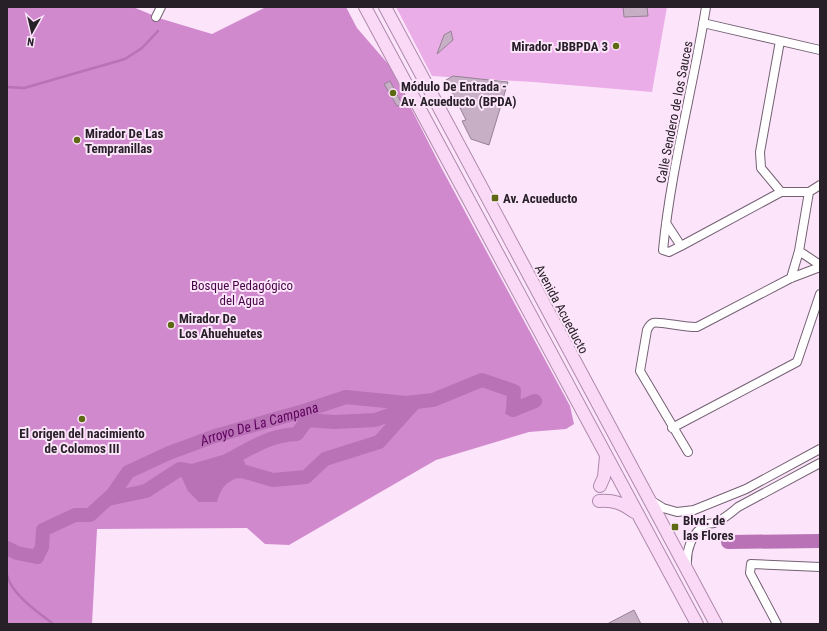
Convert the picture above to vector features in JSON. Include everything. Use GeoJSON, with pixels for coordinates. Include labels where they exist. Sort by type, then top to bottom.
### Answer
{"type":"FeatureCollection","features":[{"type":"Feature","properties":{"kind":"main road"},"geometry":{"type":"LineString","coordinates":[[365,7],[697,624]]}},
{"type":"Feature","properties":{"kind":"main road","name":"Avenida Acueducto"},"geometry":{"type":"LineString","coordinates":[[384,7],[716,624]]}},
{"type":"Feature","properties":{"kind":"main road"},"geometry":{"type":"LineString","coordinates":[[440,148],[456,140]]}},
{"type":"Feature","properties":{"kind":"main road"},"geometry":{"type":"LineString","coordinates":[[600,486],[604,477],[606,456]]}},
{"type":"Feature","properties":{"kind":"main road"},"geometry":{"type":"LineString","coordinates":[[599,501],[614,500],[623,503],[638,515]]}},
{"type":"Feature","properties":{"kind":"street"},"geometry":{"type":"LineString","coordinates":[[156,17],[161,7]]}},
{"type":"Feature","properties":{"kind":"street","name":"Calle Sendero de los Sauces"},"geometry":{"type":"LineString","coordinates":[[706,7],[681,133],[663,250],[669,252],[781,192],[809,192]]}},
{"type":"Feature","properties":{"kind":"street"},"geometry":{"type":"LineString","coordinates":[[703,23],[820,50]]}},
{"type":"Feature","properties":{"kind":"street"},"geometry":{"type":"LineString","coordinates":[[780,41],[760,152],[761,168],[781,192]]}},
{"type":"Feature","properties":{"kind":"street"},"geometry":{"type":"LineString","coordinates":[[791,278],[800,251],[809,192],[820,185]]}},
{"type":"Feature","properties":{"kind":"street"},"geometry":{"type":"LineString","coordinates":[[666,223],[681,246]]}},
{"type":"Feature","properties":{"kind":"street"},"geometry":{"type":"LineString","coordinates":[[800,251],[820,266]]}},
{"type":"Feature","properties":{"kind":"street"},"geometry":{"type":"LineString","coordinates":[[688,452],[672,428],[640,371],[647,330],[650,326],[657,322],[688,328],[697,327],[791,278],[820,266]]}},
{"type":"Feature","properties":{"kind":"street"},"geometry":{"type":"LineString","coordinates":[[672,428],[797,362],[820,294]]}},
{"type":"Feature","properties":{"kind":"street"},"geometry":{"type":"LineString","coordinates":[[648,499],[670,511],[684,513],[746,489],[820,449]]}},
{"type":"Feature","properties":{"kind":"street"},"geometry":{"type":"LineString","coordinates":[[687,571],[686,557],[689,546],[694,536],[707,524],[711,518],[738,507],[820,463]]}},
{"type":"Feature","properties":{"kind":"street"},"geometry":{"type":"LineString","coordinates":[[778,472],[783,483]]}},
{"type":"Feature","properties":{"kind":"street"},"geometry":{"type":"LineString","coordinates":[[778,624],[750,573],[751,564],[820,567]]}},
{"type":"Feature","properties":{"kind":"shaded area"},"geometry":{"type":"Polygon","coordinates":[[[396,7],[667,7],[652,92],[533,82],[432,76],[396,7]]]}},
{"type":"Feature","properties":{"kind":"shaded area"},"geometry":{"type":"Polygon","coordinates":[[[509,401],[516,405],[516,409],[513,414],[507,415],[505,413],[509,401]]]}},
{"type":"Feature","properties":{"kind":"shaded area"},"geometry":{"type":"Polygon","coordinates":[[[239,450],[245,463],[244,474],[226,484],[221,491],[217,502],[199,502],[188,491],[181,476],[185,466],[239,450]]]}},
{"type":"Feature","properties":{"kind":"green space","name":"Bosque Pedagógico del Agua"},"geometry":{"type":"Polygon","coordinates":[[[7,7],[133,7],[162,19],[212,34],[266,7],[346,7],[357,28],[389,65],[442,169],[570,406],[574,424],[566,429],[529,432],[436,460],[289,545],[265,544],[247,528],[97,529],[92,624],[7,624],[7,7]]]}},
{"type":"Feature","properties":{"kind":"building"},"geometry":{"type":"Polygon","coordinates":[[[623,7],[647,7],[648,16],[624,17],[623,7]]]}},
{"type":"Feature","properties":{"kind":"building"},"geometry":{"type":"Polygon","coordinates":[[[451,31],[453,40],[437,54],[444,35],[451,31]]]}},
{"type":"Feature","properties":{"kind":"building"},"geometry":{"type":"Polygon","coordinates":[[[453,76],[508,82],[489,145],[471,139],[462,121],[466,120],[446,80],[453,76]]]}},
{"type":"Feature","properties":{"kind":"building","name":"Módulo De Entrada - Av. Acueducto (BPDA)"},"geometry":{"type":"Polygon","coordinates":[[[390,81],[402,104],[397,106],[384,84],[390,81]]]}},
{"type":"Feature","properties":{"kind":"building"},"geometry":{"type":"Polygon","coordinates":[[[634,610],[641,624],[607,624],[634,610]]]}},
{"type":"Feature","properties":{"kind":"waterway"},"geometry":{"type":"LineString","coordinates":[[7,87],[24,88],[125,59],[142,48],[158,31]]}},
{"type":"Feature","properties":{"kind":"waterway","name":"Arroyo De La Campana"},"geometry":{"type":"LineString","coordinates":[[7,548],[17,553],[37,557],[42,547],[43,530],[75,515],[90,515],[113,494],[128,472],[169,453],[215,436],[307,410],[346,397],[406,403],[433,400],[482,380],[514,391],[513,410],[535,401]]}},
{"type":"Feature","properties":{"kind":"waterway"},"geometry":{"type":"LineString","coordinates":[[225,472],[242,471],[273,480],[306,477],[325,459],[379,442],[415,402]]}},
{"type":"Feature","properties":{"kind":"waterway"},"geometry":{"type":"LineString","coordinates":[[225,462],[268,440],[297,434],[307,420],[334,422],[375,420],[409,408]]}},
{"type":"Feature","properties":{"kind":"waterway"},"geometry":{"type":"LineString","coordinates":[[108,499],[146,491],[180,469],[202,473]]}},
{"type":"Feature","properties":{"kind":"waterway","name":"Arroyo De La Campana"},"geometry":{"type":"LineString","coordinates":[[728,542],[820,541]]}},
{"type":"Feature","properties":{"kind":"waterway"},"geometry":{"type":"LineString","coordinates":[[7,575],[19,596],[53,624]]}},
{"type":"Feature","properties":{"kind":"place","name":"Mirador JBBPDA 3"},"geometry":{"type":"Point","coordinates":[616,46]}},
{"type":"Feature","properties":{"kind":"place","name":"Módulo De Entrada - Av. Acueducto (BPDA)"},"geometry":{"type":"Point","coordinates":[393,93]}},
{"type":"Feature","properties":{"kind":"place","name":"Mirador De Las Tempranillas"},"geometry":{"type":"Point","coordinates":[77,140]}},
{"type":"Feature","properties":{"kind":"place","name":"Av. Acueducto"},"geometry":{"type":"Point","coordinates":[495,198]}},
{"type":"Feature","properties":{"kind":"place","name":"Mirador De Los Ahuehuetes"},"geometry":{"type":"Point","coordinates":[171,325]}},
{"type":"Feature","properties":{"kind":"place","name":"El origen del nacimiento de Colomos III"},"geometry":{"type":"Point","coordinates":[82,419]}},
{"type":"Feature","properties":{"kind":"place","name":"Blvd. de las Flores"},"geometry":{"type":"Point","coordinates":[675,527]}}]}
